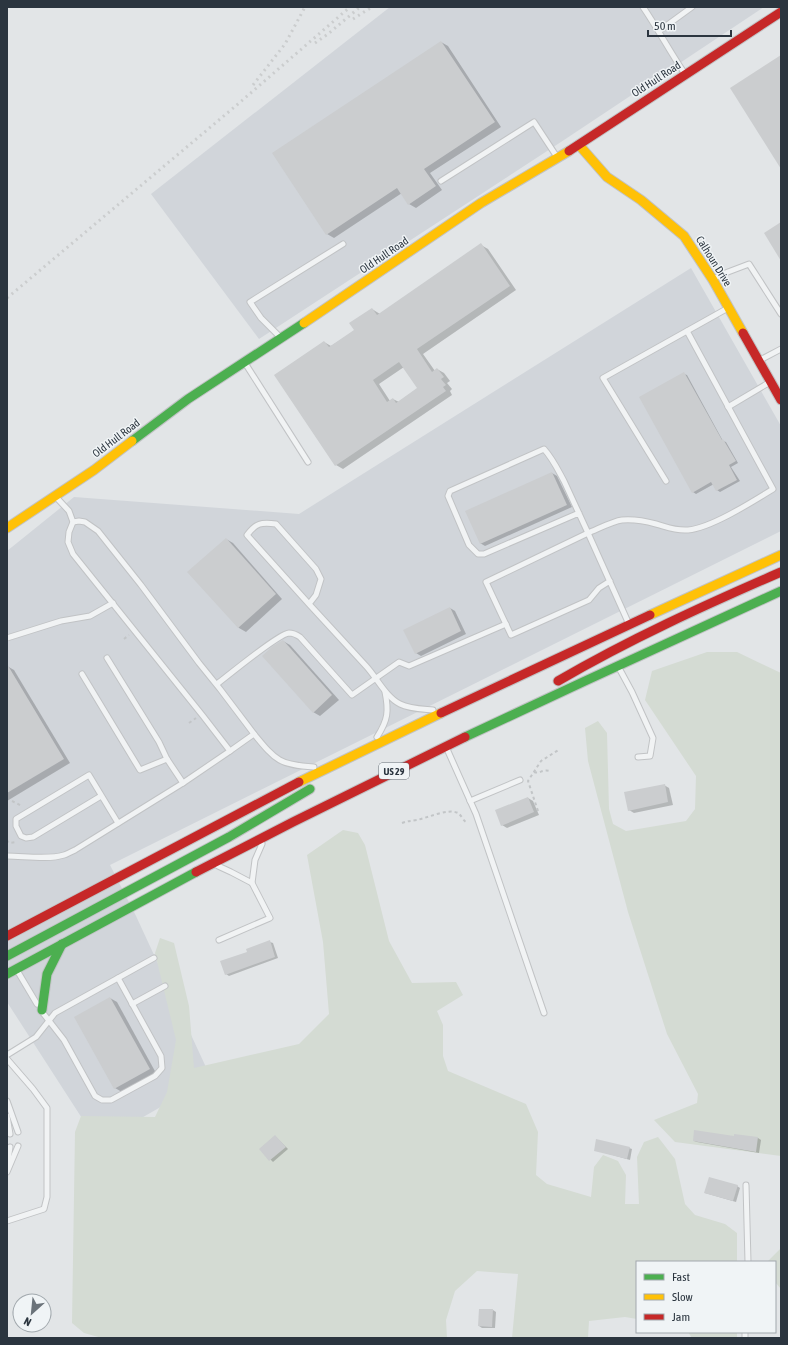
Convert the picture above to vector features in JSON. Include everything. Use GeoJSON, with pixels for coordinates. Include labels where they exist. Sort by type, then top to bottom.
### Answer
{"type":"FeatureCollection","features":[{"type":"Feature","properties":{"kind":"main road","name":"Old Hull Road"},"geometry":{"type":"LineString","coordinates":[[7,528],[54,495],[94,470],[188,399],[481,203],[579,145],[781,12]]}},
{"type":"Feature","properties":{"kind":"main road","name":"Calhoun Drive"},"geometry":{"type":"LineString","coordinates":[[579,145],[607,177],[641,200],[684,236],[713,280],[781,400]]}},
{"type":"Feature","properties":{"kind":"main road"},"geometry":{"type":"LineString","coordinates":[[7,936],[326,768],[629,624],[781,555]]}},
{"type":"Feature","properties":{"kind":"main road"},"geometry":{"type":"LineString","coordinates":[[525,709],[558,681],[641,636],[781,572]]}},
{"type":"Feature","properties":{"kind":"main road","name":"US 29"},"geometry":{"type":"LineString","coordinates":[[7,974],[265,836],[445,746],[781,591]]}},
{"type":"Feature","properties":{"kind":"main road"},"geometry":{"type":"LineString","coordinates":[[8,954],[229,837],[322,782],[347,758]]}},
{"type":"Feature","properties":{"kind":"main road"},"geometry":{"type":"LineString","coordinates":[[42,1010],[47,974],[62,944]]}},
{"type":"Feature","properties":{"kind":"lane"},"geometry":{"type":"LineString","coordinates":[[643,7],[686,74]]}},
{"type":"Feature","properties":{"kind":"lane"},"geometry":{"type":"LineString","coordinates":[[659,31],[692,7]]}},
{"type":"Feature","properties":{"kind":"lane"},"geometry":{"type":"LineString","coordinates":[[441,181],[534,122],[557,158]]}},
{"type":"Feature","properties":{"kind":"lane"},"geometry":{"type":"LineString","coordinates":[[281,338],[261,318],[250,302],[343,244]]}},
{"type":"Feature","properties":{"kind":"lane"},"geometry":{"type":"LineString","coordinates":[[713,280],[720,275],[749,264],[781,314]]}},
{"type":"Feature","properties":{"kind":"lane"},"geometry":{"type":"LineString","coordinates":[[666,481],[603,378],[728,308]]}},
{"type":"Feature","properties":{"kind":"lane"},"geometry":{"type":"LineString","coordinates":[[610,581],[599,588],[589,600],[511,635],[486,582],[588,533],[621,520],[639,520],[675,531],[701,528],[754,501],[773,489],[687,331]]}},
{"type":"Feature","properties":{"kind":"lane"},"geometry":{"type":"LineString","coordinates":[[759,360],[781,348]]}},
{"type":"Feature","properties":{"kind":"lane"},"geometry":{"type":"LineString","coordinates":[[244,362],[308,462]]}},
{"type":"Feature","properties":{"kind":"lane"},"geometry":{"type":"LineString","coordinates":[[728,407],[771,382]]}},
{"type":"Feature","properties":{"kind":"lane"},"geometry":{"type":"LineString","coordinates":[[579,513],[484,554],[478,554],[469,545],[448,496],[450,491],[544,449],[552,457],[579,513],[629,624]]}},
{"type":"Feature","properties":{"kind":"lane"},"geometry":{"type":"LineString","coordinates":[[54,495],[69,511],[73,522],[69,537],[69,546],[73,554],[230,752]]}},
{"type":"Feature","properties":{"kind":"lane"},"geometry":{"type":"LineString","coordinates":[[73,522],[85,522],[98,531],[142,585],[195,658],[217,684],[269,752],[278,760],[288,765],[326,768]]}},
{"type":"Feature","properties":{"kind":"lane"},"geometry":{"type":"LineString","coordinates":[[309,604],[316,595],[321,579],[316,569],[276,524],[263,523],[253,527],[246,535],[309,604],[376,677],[385,692],[388,704],[387,718],[385,724],[371,746]]}},
{"type":"Feature","properties":{"kind":"lane"},"geometry":{"type":"LineString","coordinates":[[7,638],[61,621],[90,616],[113,603]]}},
{"type":"Feature","properties":{"kind":"lane"},"geometry":{"type":"LineString","coordinates":[[217,684],[271,642],[288,633],[294,634],[300,638],[352,695],[399,662],[409,666],[506,624]]}},
{"type":"Feature","properties":{"kind":"lane"},"geometry":{"type":"LineString","coordinates":[[107,658],[159,742],[167,759],[183,783]]}},
{"type":"Feature","properties":{"kind":"lane"},"geometry":{"type":"LineString","coordinates":[[617,666],[632,692],[653,738],[650,756],[638,758]]}},
{"type":"Feature","properties":{"kind":"lane"},"geometry":{"type":"LineString","coordinates":[[82,674],[140,770],[167,759]]}},
{"type":"Feature","properties":{"kind":"lane"},"geometry":{"type":"LineString","coordinates":[[385,692],[400,704],[421,709],[446,710]]}},
{"type":"Feature","properties":{"kind":"lane"},"geometry":{"type":"LineString","coordinates":[[7,856],[48,857],[64,855],[75,850],[183,783],[254,734]]}},
{"type":"Feature","properties":{"kind":"lane"},"geometry":{"type":"LineString","coordinates":[[445,746],[476,814],[544,1013]]}},
{"type":"Feature","properties":{"kind":"lane"},"geometry":{"type":"LineString","coordinates":[[101,796],[36,835],[28,838],[21,836],[16,826],[16,819],[89,775],[118,823]]}},
{"type":"Feature","properties":{"kind":"lane"},"geometry":{"type":"LineString","coordinates":[[470,801],[520,780]]}},
{"type":"Feature","properties":{"kind":"lane"},"geometry":{"type":"LineString","coordinates":[[220,940],[270,918],[252,883],[255,860],[265,836]]}},
{"type":"Feature","properties":{"kind":"lane"},"geometry":{"type":"LineString","coordinates":[[212,864],[252,883]]}},
{"type":"Feature","properties":{"kind":"lane"},"geometry":{"type":"LineString","coordinates":[[8,954],[29,992],[64,1040],[95,1096],[102,1100],[111,1100],[155,1076],[162,1068],[161,1056],[118,978]]}},
{"type":"Feature","properties":{"kind":"lane"},"geometry":{"type":"LineString","coordinates":[[7,1055],[36,1037],[55,1013],[154,958]]}},
{"type":"Feature","properties":{"kind":"lane"},"geometry":{"type":"LineString","coordinates":[[132,1004],[165,986]]}},
{"type":"Feature","properties":{"kind":"lane"},"geometry":{"type":"LineString","coordinates":[[7,1059],[47,1108],[47,1197],[44,1209],[7,1221]]}},
{"type":"Feature","properties":{"kind":"lane"},"geometry":{"type":"LineString","coordinates":[[7,1101],[18,1132]]}},
{"type":"Feature","properties":{"kind":"lane"},"geometry":{"type":"LineString","coordinates":[[7,1116],[10,1134]]}},
{"type":"Feature","properties":{"kind":"lane"},"geometry":{"type":"LineString","coordinates":[[7,1172],[18,1146]]}},
{"type":"Feature","properties":{"kind":"lane"},"geometry":{"type":"LineString","coordinates":[[7,1167],[10,1147]]}},
{"type":"Feature","properties":{"kind":"lane"},"geometry":{"type":"LineString","coordinates":[[746,1185],[748,1261]]}},
{"type":"Feature","properties":{"kind":"path"},"geometry":{"type":"LineString","coordinates":[[538,812],[528,781],[541,761],[560,749]]}},
{"type":"Feature","properties":{"kind":"path"},"geometry":{"type":"LineString","coordinates":[[534,772],[536,773],[544,770],[550,772]]}},
{"type":"Feature","properties":{"kind":"path"},"geometry":{"type":"LineString","coordinates":[[402,823],[408,820],[419,820],[442,813],[453,812],[459,814],[466,822]]}},
{"type":"Feature","properties":{"kind":"shaded area"},"geometry":{"type":"Polygon","coordinates":[[[390,7],[764,7],[564,140],[259,339],[151,194],[390,7]]]}},
{"type":"Feature","properties":{"kind":"shaded area"},"geometry":{"type":"Polygon","coordinates":[[[691,268],[781,426],[781,531],[110,865],[136,916],[211,1078],[98,1143],[7,1002],[7,551],[74,497],[299,514],[691,268]]]}},
{"type":"Feature","properties":{"kind":"shaded area"},"geometry":{"type":"Polygon","coordinates":[[[707,652],[737,652],[781,673],[781,1156],[675,1142],[654,1120],[697,1103],[698,1094],[667,1034],[628,912],[588,761],[585,728],[598,721],[607,733],[609,809],[613,824],[626,831],[686,821],[695,809],[696,776],[645,700],[652,671],[707,652]]]}},
{"type":"Feature","properties":{"kind":"shaded area"},"geometry":{"type":"Polygon","coordinates":[[[343,830],[358,833],[365,845],[389,941],[412,983],[456,982],[463,995],[437,1011],[443,1025],[443,1056],[448,1071],[526,1104],[538,1132],[536,1175],[547,1184],[591,1197],[594,1167],[603,1155],[618,1161],[626,1175],[625,1204],[639,1204],[637,1157],[644,1142],[658,1137],[675,1159],[685,1204],[695,1215],[725,1224],[737,1233],[737,1261],[636,1261],[636,1319],[625,1317],[589,1321],[588,1338],[512,1338],[518,1274],[477,1271],[455,1291],[446,1320],[447,1338],[102,1338],[84,1333],[72,1323],[75,1132],[81,1116],[155,1117],[167,1092],[176,1040],[155,953],[160,938],[174,943],[189,1006],[194,1068],[299,1044],[329,1014],[323,942],[307,855],[343,830]]]}},
{"type":"Feature","properties":{"kind":"shaded area"},"geometry":{"type":"Polygon","coordinates":[[[781,1248],[781,1289],[776,1283],[776,1261],[768,1261],[781,1248]]]}},
{"type":"Feature","properties":{"kind":"shaded area"},"geometry":{"type":"Polygon","coordinates":[[[689,1333],[737,1333],[737,1338],[692,1338],[689,1333]]]}},
{"type":"Feature","properties":{"kind":"building"},"geometry":{"type":"Polygon","coordinates":[[[441,41],[495,122],[424,169],[436,186],[408,205],[397,188],[326,235],[272,153],[441,41]]]}},
{"type":"Feature","properties":{"kind":"building"},"geometry":{"type":"Polygon","coordinates":[[[781,55],[781,169],[730,88],[781,55]]]}},
{"type":"Feature","properties":{"kind":"building"},"geometry":{"type":"Polygon","coordinates":[[[781,222],[781,261],[764,233],[781,222]]]}},
{"type":"Feature","properties":{"kind":"building"},"geometry":{"type":"Polygon","coordinates":[[[481,243],[510,286],[417,349],[432,372],[437,368],[444,377],[441,379],[446,385],[443,387],[446,391],[335,466],[274,375],[324,341],[329,347],[354,330],[349,323],[372,308],[377,315],[481,243]],[[399,362],[373,380],[387,402],[393,398],[396,403],[417,388],[399,362]]]}},
{"type":"Feature","properties":{"kind":"building"},"geometry":{"type":"Polygon","coordinates":[[[684,372],[722,440],[723,439],[736,461],[729,465],[737,480],[716,491],[711,482],[692,493],[639,397],[684,372]]]}},
{"type":"Feature","properties":{"kind":"building"},"geometry":{"type":"Polygon","coordinates":[[[552,472],[567,505],[480,544],[465,511],[552,472]]]}},
{"type":"Feature","properties":{"kind":"building"},"geometry":{"type":"Polygon","coordinates":[[[226,538],[276,594],[238,628],[187,572],[226,538]]]}},
{"type":"Feature","properties":{"kind":"building"},"geometry":{"type":"Polygon","coordinates":[[[450,607],[461,631],[415,654],[403,630],[450,607]]]}},
{"type":"Feature","properties":{"kind":"building"},"geometry":{"type":"Polygon","coordinates":[[[283,640],[332,695],[313,713],[262,656],[273,646],[283,640]]]}},
{"type":"Feature","properties":{"kind":"building"},"geometry":{"type":"Polygon","coordinates":[[[7,664],[64,759],[7,793],[7,664]]]}},
{"type":"Feature","properties":{"kind":"building"},"geometry":{"type":"Polygon","coordinates":[[[665,784],[668,802],[628,811],[624,792],[665,784]]]}},
{"type":"Feature","properties":{"kind":"building"},"geometry":{"type":"Polygon","coordinates":[[[528,797],[534,812],[501,826],[495,810],[528,797]]]}},
{"type":"Feature","properties":{"kind":"building"},"geometry":{"type":"Polygon","coordinates":[[[270,940],[275,957],[225,975],[220,961],[247,952],[246,949],[270,940]]]}},
{"type":"Feature","properties":{"kind":"building"},"geometry":{"type":"Polygon","coordinates":[[[110,997],[150,1069],[114,1089],[74,1017],[110,997]]]}},
{"type":"Feature","properties":{"kind":"building"},"geometry":{"type":"Polygon","coordinates":[[[694,1130],[734,1136],[734,1134],[758,1137],[756,1152],[693,1141],[694,1130]]]}},
{"type":"Feature","properties":{"kind":"building"},"geometry":{"type":"Polygon","coordinates":[[[275,1135],[286,1147],[269,1161],[259,1149],[275,1135]]]}},
{"type":"Feature","properties":{"kind":"building"},"geometry":{"type":"Polygon","coordinates":[[[596,1139],[630,1147],[627,1159],[594,1151],[596,1139]]]}},
{"type":"Feature","properties":{"kind":"building"},"geometry":{"type":"Polygon","coordinates":[[[709,1177],[738,1185],[733,1201],[704,1193],[709,1177]]]}},
{"type":"Feature","properties":{"kind":"building"},"geometry":{"type":"Polygon","coordinates":[[[479,1309],[493,1309],[492,1327],[478,1326],[479,1309]]]}},
{"type":"Feature","properties":{"kind":"railway"},"geometry":{"type":"LineString","coordinates":[[253,85],[285,44],[305,7]]}},
{"type":"Feature","properties":{"kind":"railway"},"geometry":{"type":"LineString","coordinates":[[7,298],[238,104],[350,7]]}},
{"type":"Feature","properties":{"kind":"railway"},"geometry":{"type":"LineString","coordinates":[[315,43],[360,7]]}},
{"type":"Feature","properties":{"kind":"railway"},"geometry":{"type":"LineString","coordinates":[[353,19],[372,7]]}},
{"type":"Feature","properties":{"kind":"traffic: fast"},"geometry":{"type":"LineString","coordinates":[[132,441],[188,399],[304,323]]}},
{"type":"Feature","properties":{"kind":"traffic: fast"},"geometry":{"type":"LineString","coordinates":[[465,737],[781,591]]}},
{"type":"Feature","properties":{"kind":"traffic: fast"},"geometry":{"type":"LineString","coordinates":[[7,956],[229,837],[310,789]]}},
{"type":"Feature","properties":{"kind":"traffic: fast"},"geometry":{"type":"LineString","coordinates":[[7,974],[196,872]]}},
{"type":"Feature","properties":{"kind":"traffic: fast"},"geometry":{"type":"LineString","coordinates":[[42,1010],[47,974],[62,944]]}},
{"type":"Feature","properties":{"kind":"traffic: slow"},"geometry":{"type":"LineString","coordinates":[[579,145],[607,177],[641,200],[684,236],[713,280],[743,333]]}},
{"type":"Feature","properties":{"kind":"traffic: slow"},"geometry":{"type":"LineString","coordinates":[[304,323],[481,203],[569,151]]}},
{"type":"Feature","properties":{"kind":"traffic: slow"},"geometry":{"type":"LineString","coordinates":[[7,528],[94,470],[132,441]]}},
{"type":"Feature","properties":{"kind":"traffic: slow"},"geometry":{"type":"LineString","coordinates":[[650,615],[781,555]]}},
{"type":"Feature","properties":{"kind":"traffic: slow"},"geometry":{"type":"LineString","coordinates":[[299,782],[441,713]]}},
{"type":"Feature","properties":{"kind":"traffic: jam"},"geometry":{"type":"LineString","coordinates":[[569,151],[781,12]]}},
{"type":"Feature","properties":{"kind":"traffic: jam"},"geometry":{"type":"LineString","coordinates":[[743,333],[781,400]]}},
{"type":"Feature","properties":{"kind":"traffic: jam"},"geometry":{"type":"LineString","coordinates":[[558,681],[668,623],[781,572]]}},
{"type":"Feature","properties":{"kind":"traffic: jam"},"geometry":{"type":"LineString","coordinates":[[441,713],[650,615]]}},
{"type":"Feature","properties":{"kind":"traffic: jam"},"geometry":{"type":"LineString","coordinates":[[196,872],[465,737]]}},
{"type":"Feature","properties":{"kind":"traffic: jam"},"geometry":{"type":"LineString","coordinates":[[7,936],[299,782]]}}]}
